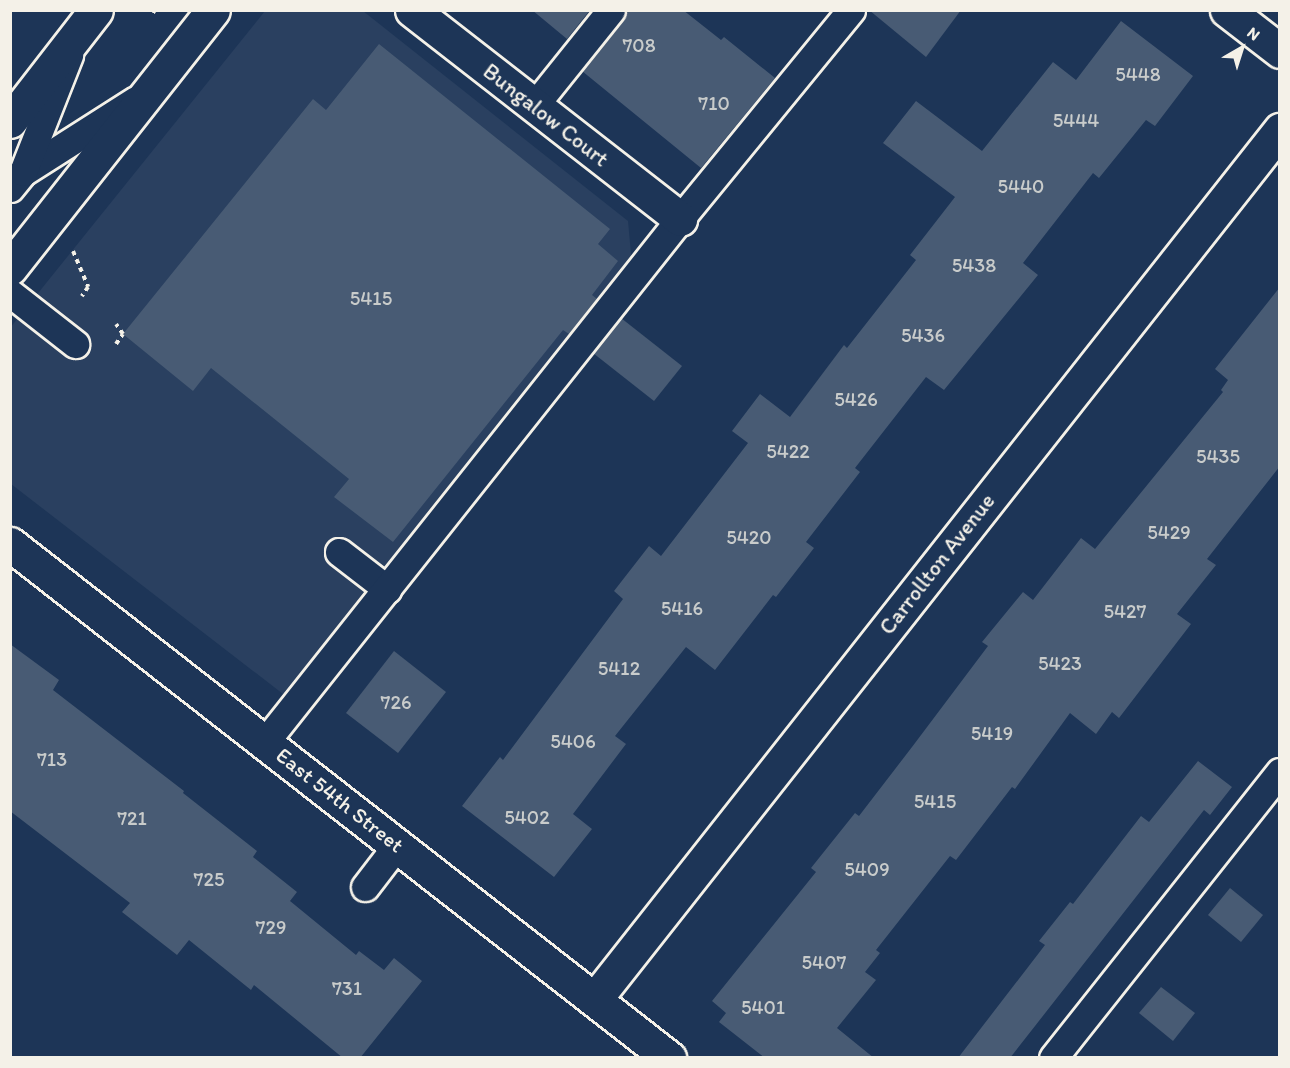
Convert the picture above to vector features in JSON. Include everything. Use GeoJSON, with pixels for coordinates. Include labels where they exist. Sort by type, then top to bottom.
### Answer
{"type":"FeatureCollection","features":[{"type":"Feature","properties":{"kind":"street"},"geometry":{"type":"LineString","coordinates":[[10,268],[213,10]]}},
{"type":"Feature","properties":{"kind":"street","name":"Bungalow Court"},"geometry":{"type":"LineString","coordinates":[[412,10],[680,219]]}},
{"type":"Feature","properties":{"kind":"street"},"geometry":{"type":"LineString","coordinates":[[1227,10],[1280,51]]}},
{"type":"Feature","properties":{"kind":"street"},"geometry":{"type":"LineString","coordinates":[[10,121],[87,22]]}},
{"type":"Feature","properties":{"kind":"street","name":"Carrollton Avenue"},"geometry":{"type":"LineString","coordinates":[[595,999],[1280,130]]}},
{"type":"Feature","properties":{"kind":"street","name":"East 54th Street"},"geometry":{"type":"LineString","coordinates":[[10,544],[398,844],[669,1058]]}},
{"type":"Feature","properties":{"kind":"lane"},"geometry":{"type":"LineString","coordinates":[[534,106],[611,10]]}},
{"type":"Feature","properties":{"kind":"lane"},"geometry":{"type":"LineString","coordinates":[[265,742],[680,219],[851,10]]}},
{"type":"Feature","properties":{"kind":"lane"},"geometry":{"type":"LineString","coordinates":[[17,180],[87,22]]}},
{"type":"Feature","properties":{"kind":"lane"},"geometry":{"type":"LineString","coordinates":[[17,180],[151,90]]}},
{"type":"Feature","properties":{"kind":"lane"},"geometry":{"type":"LineString","coordinates":[[10,293],[75,344]]}},
{"type":"Feature","properties":{"kind":"lane"},"geometry":{"type":"LineString","coordinates":[[339,552],[387,589]]}},
{"type":"Feature","properties":{"kind":"lane"},"geometry":{"type":"LineString","coordinates":[[1053,1058],[1280,772]]}},
{"type":"Feature","properties":{"kind":"lane"},"geometry":{"type":"LineString","coordinates":[[364,887],[398,844]]}},
{"type":"Feature","properties":{"kind":"path"},"geometry":{"type":"LineString","coordinates":[[70,245],[88,287],[82,296]]}},
{"type":"Feature","properties":{"kind":"path"},"geometry":{"type":"LineString","coordinates":[[116,324],[123,334],[116,344]]}},
{"type":"Feature","properties":{"kind":"shaded area"},"geometry":{"type":"Polygon","coordinates":[[[265,11],[363,11],[628,221],[632,265],[283,694],[11,484],[10,328],[265,11]]]}},
{"type":"Feature","properties":{"kind":"building"},"geometry":{"type":"Polygon","coordinates":[[[532,10],[590,10],[567,39],[532,10]]]}},
{"type":"Feature","properties":{"kind":"building"},"geometry":{"type":"Polygon","coordinates":[[[626,10],[683,10],[721,40],[724,37],[775,78],[701,168],[582,71],[623,20],[626,10]]]}},
{"type":"Feature","properties":{"kind":"building"},"geometry":{"type":"Polygon","coordinates":[[[869,10],[961,10],[926,57],[869,10]]]}},
{"type":"Feature","properties":{"kind":"building"},"geometry":{"type":"Polygon","coordinates":[[[1121,21],[1193,76],[1155,126],[1146,120],[1099,178],[1093,173],[1023,263],[1038,275],[944,390],[926,377],[855,468],[860,472],[806,542],[814,548],[776,597],[773,595],[715,670],[686,647],[615,736],[626,744],[573,814],[592,829],[554,877],[462,806],[500,757],[503,760],[623,599],[614,591],[649,546],[661,556],[748,443],[732,431],[760,394],[790,417],[844,345],[847,348],[916,260],[910,255],[955,197],[883,143],[916,101],[982,151],[1053,62],[1076,80],[1121,21]]]}},
{"type":"Feature","properties":{"kind":"building"},"geometry":{"type":"Polygon","coordinates":[[[379,44],[610,229],[598,244],[618,261],[592,295],[597,299],[569,334],[563,330],[393,542],[334,497],[349,479],[211,368],[193,391],[123,334],[313,99],[326,110],[379,44]]]}},
{"type":"Feature","properties":{"kind":"building"},"geometry":{"type":"Polygon","coordinates":[[[1280,287],[1280,466],[1207,559],[1216,565],[1177,614],[1191,624],[1119,718],[1112,712],[1096,734],[1070,713],[1015,789],[1012,787],[956,860],[950,856],[876,950],[880,953],[865,972],[876,980],[837,1028],[874,1058],[765,1058],[719,1022],[726,1013],[712,1001],[816,872],[811,868],[855,813],[859,816],[912,747],[988,646],[982,642],[1023,592],[1033,600],[1081,538],[1095,549],[1223,392],[1221,390],[1228,380],[1215,369],[1280,287]]]}},
{"type":"Feature","properties":{"kind":"building"},"geometry":{"type":"Polygon","coordinates":[[[621,318],[682,366],[654,401],[593,353],[621,318]]]}},
{"type":"Feature","properties":{"kind":"building"},"geometry":{"type":"Polygon","coordinates":[[[10,644],[59,680],[53,690],[184,791],[183,793],[257,851],[253,857],[297,892],[290,901],[356,955],[359,951],[384,970],[394,958],[422,981],[360,1058],[343,1058],[254,985],[251,990],[189,940],[177,955],[122,912],[130,903],[10,811],[10,644]]]}},
{"type":"Feature","properties":{"kind":"building"},"geometry":{"type":"Polygon","coordinates":[[[394,651],[446,692],[398,753],[346,713],[394,651]]]}},
{"type":"Feature","properties":{"kind":"building"},"geometry":{"type":"Polygon","coordinates":[[[1198,761],[1232,787],[1210,815],[1204,810],[1010,1058],[958,1058],[1045,945],[1039,941],[1070,902],[1073,904],[1141,816],[1149,822],[1198,761]]]}},
{"type":"Feature","properties":{"kind":"building"},"geometry":{"type":"Polygon","coordinates":[[[1230,888],[1263,915],[1241,942],[1208,915],[1230,888]]]}},
{"type":"Feature","properties":{"kind":"building"},"geometry":{"type":"Polygon","coordinates":[[[1161,987],[1195,1013],[1173,1041],[1139,1013],[1161,987]]]}}]}
